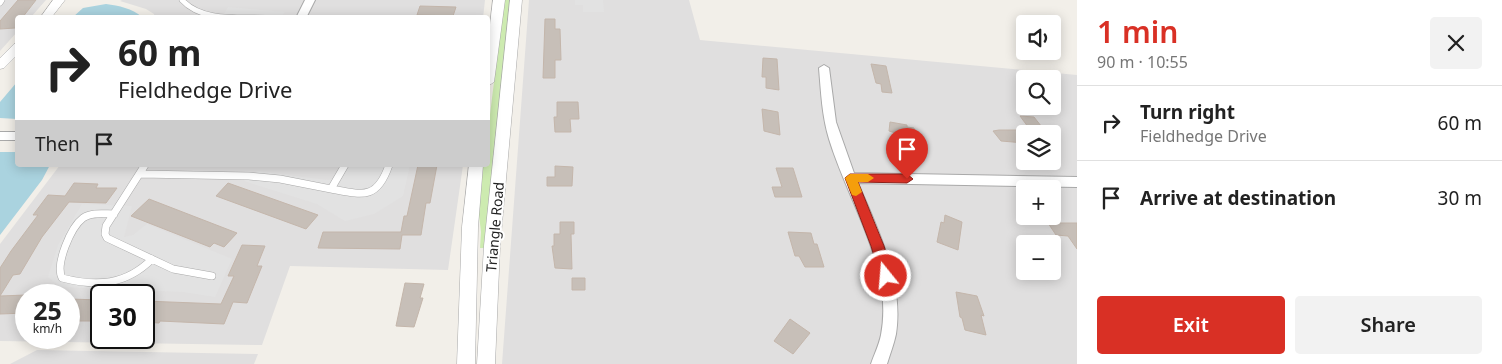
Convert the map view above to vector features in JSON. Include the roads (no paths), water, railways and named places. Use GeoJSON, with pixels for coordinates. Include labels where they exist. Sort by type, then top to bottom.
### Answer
{"type":"FeatureCollection","features":[{"type":"Feature","properties":{"kind":"street"},"geometry":{"type":"LineString","coordinates":[[47,15],[59,0]]}},
{"type":"Feature","properties":{"kind":"street"},"geometry":{"type":"LineString","coordinates":[[302,15],[310,0]]}},
{"type":"Feature","properties":{"kind":"street"},"geometry":{"type":"LineString","coordinates":[[490,67],[499,0]]}},
{"type":"Feature","properties":{"kind":"street","name":"Triangle Road"},"geometry":{"type":"LineString","coordinates":[[486,364],[494,228],[516,0]]}},
{"type":"Feature","properties":{"kind":"street"},"geometry":{"type":"LineString","coordinates":[[0,65],[15,51]]}},
{"type":"Feature","properties":{"kind":"street"},"geometry":{"type":"LineString","coordinates":[[824,68],[829,116],[835,140],[878,246],[886,276],[890,311],[889,336],[879,364]]}},
{"type":"Feature","properties":{"kind":"street"},"geometry":{"type":"LineString","coordinates":[[0,136],[15,136]]}},
{"type":"Feature","properties":{"kind":"street","name":"Triangle Road"},"geometry":{"type":"LineString","coordinates":[[466,364],[470,227],[476,167]]}},
{"type":"Feature","properties":{"kind":"street"},"geometry":{"type":"LineString","coordinates":[[850,178],[1077,182]]}},
{"type":"Feature","properties":{"kind":"lane"},"geometry":{"type":"LineString","coordinates":[[182,0],[188,8],[219,15]]}},
{"type":"Feature","properties":{"kind":"lane"},"geometry":{"type":"LineString","coordinates":[[144,167],[106,226],[105,234],[107,238],[173,268],[212,276]]}},
{"type":"Feature","properties":{"kind":"lane"},"geometry":{"type":"LineString","coordinates":[[331,189],[344,167]]}},
{"type":"Feature","properties":{"kind":"lane"},"geometry":{"type":"LineString","coordinates":[[140,174],[249,176],[280,179],[362,195],[371,193],[379,188],[385,180],[388,167]]}},
{"type":"Feature","properties":{"kind":"lane"},"geometry":{"type":"LineString","coordinates":[[114,214],[92,214],[83,218],[74,229],[61,262],[59,271],[62,278],[72,281],[116,283],[135,273],[152,259]]}},
{"type":"Feature","properties":{"kind":"water"},"geometry":{"type":"Polygon","coordinates":[[[106,4],[130,9],[139,15],[75,15],[83,8],[106,4]]]}},
{"type":"Feature","properties":{"kind":"water"},"geometry":{"type":"Polygon","coordinates":[[[15,84],[15,119],[0,118],[0,102],[15,84]]]}},
{"type":"Feature","properties":{"kind":"water"},"geometry":{"type":"Polygon","coordinates":[[[0,152],[15,152],[15,167],[49,167],[42,180],[0,235],[0,152]]]}}]}
